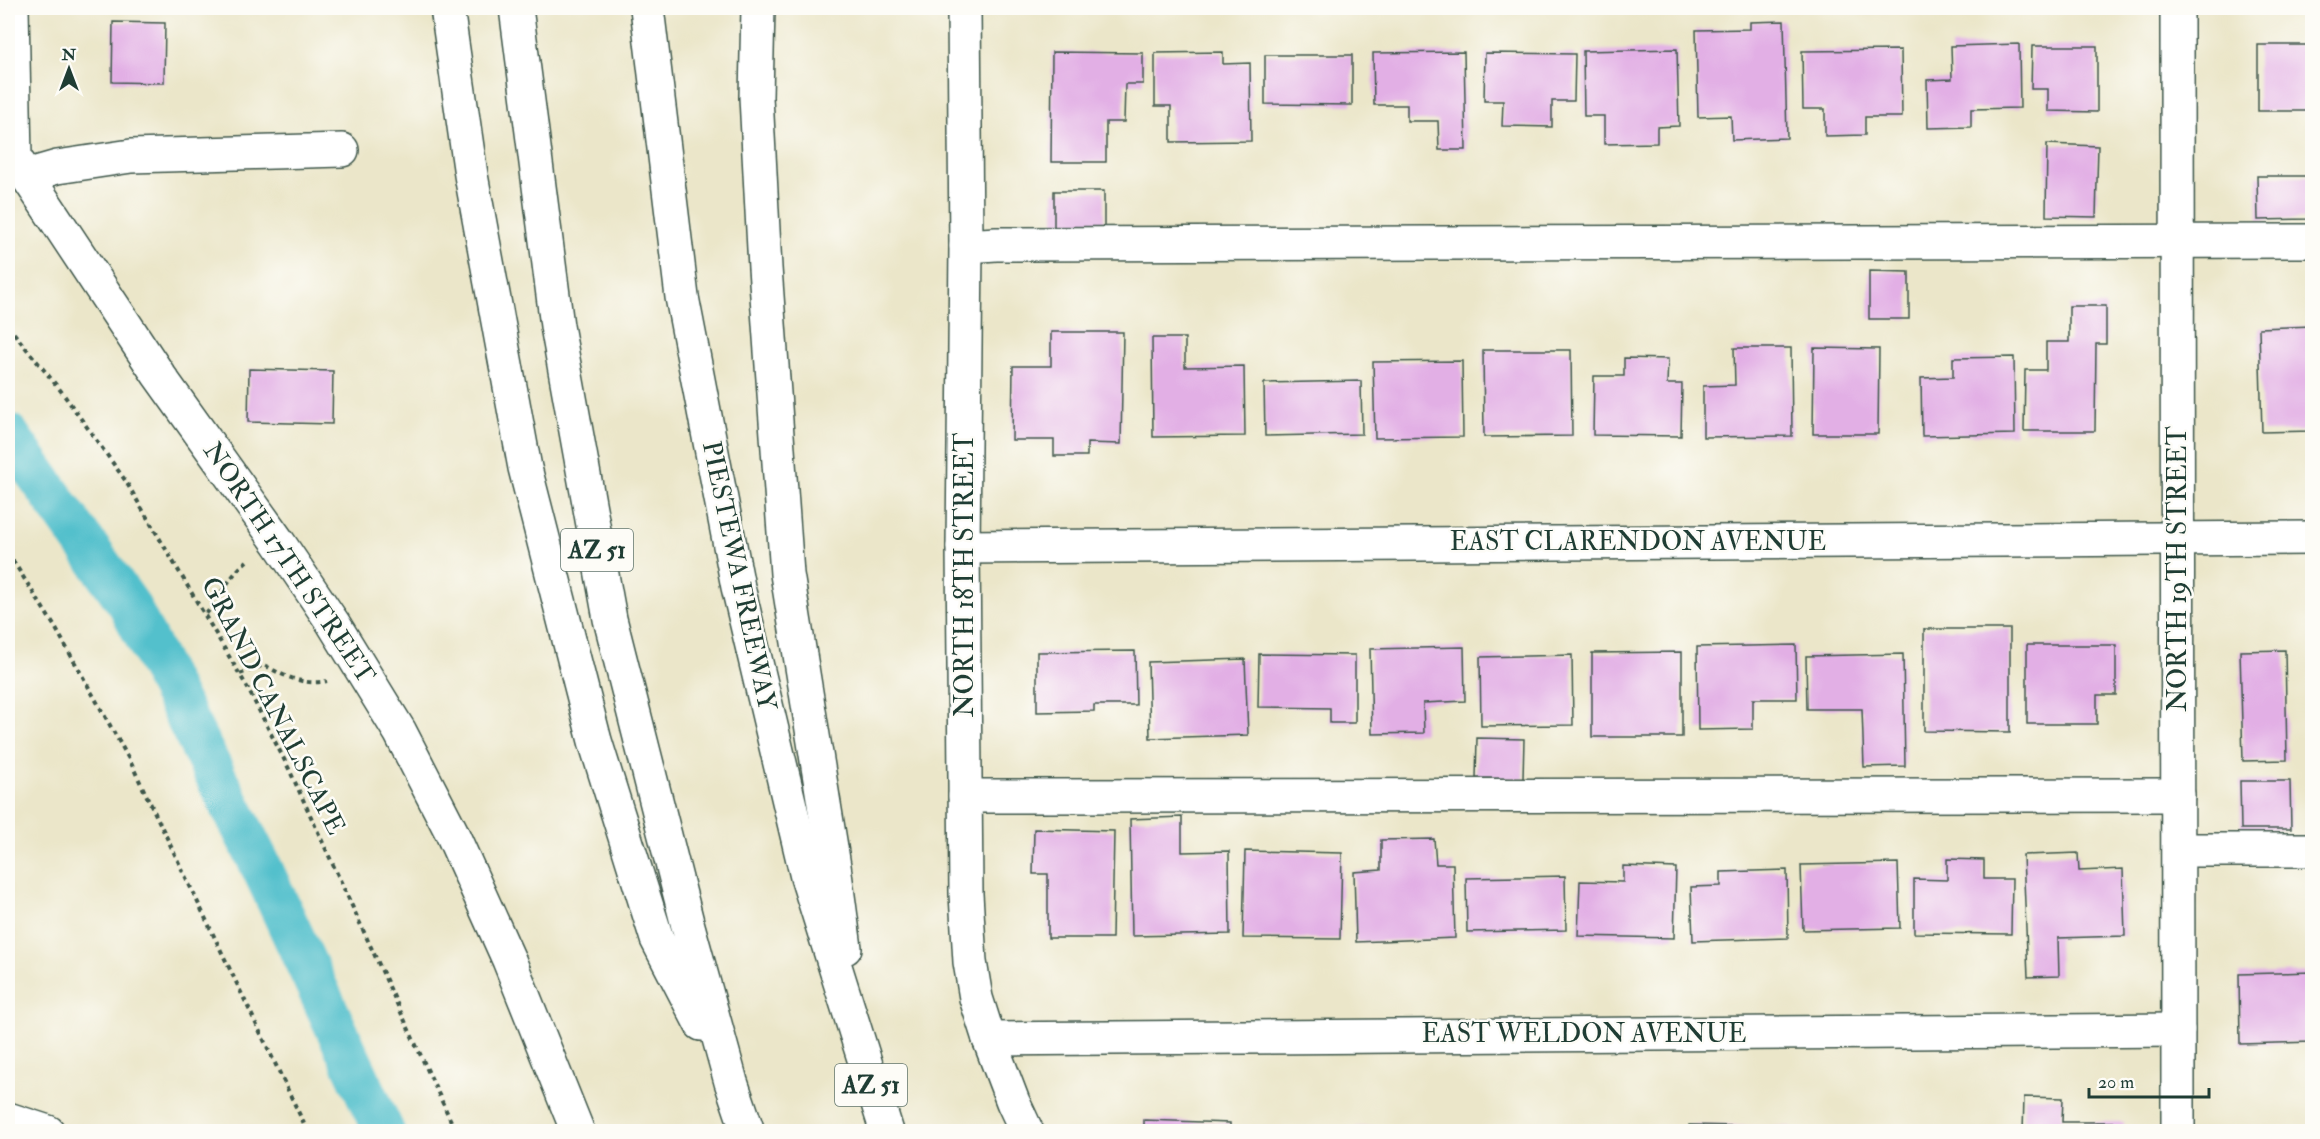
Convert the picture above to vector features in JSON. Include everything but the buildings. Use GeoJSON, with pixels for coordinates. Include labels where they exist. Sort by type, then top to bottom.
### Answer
{"type":"FeatureCollection","features":[{"type":"Feature","properties":{"kind":"main road","name":"NORTH 17TH STREET"},"geometry":{"type":"LineString","coordinates":[[12,8],[15,158],[158,374],[279,543],[360,665],[400,732],[451,831],[509,960],[578,1131]]}},
{"type":"Feature","properties":{"kind":"main road"},"geometry":{"type":"LineString","coordinates":[[447,8],[471,175],[525,468],[592,729],[657,939],[731,1082]]}},
{"type":"Feature","properties":{"kind":"main road","name":"AZ 51"},"geometry":{"type":"LineString","coordinates":[[516,8],[557,326],[610,619],[688,926],[731,1082],[748,1131]]}},
{"type":"Feature","properties":{"kind":"main road","name":"PIESTEWA FREEWAY"},"geometry":{"type":"LineString","coordinates":[[647,8],[682,297],[738,587],[807,877],[856,1039],[887,1131]]}},
{"type":"Feature","properties":{"kind":"main road"},"geometry":{"type":"LineString","coordinates":[[758,8],[756,97],[763,234],[787,574],[834,866],[856,1039]]}},
{"type":"Feature","properties":{"kind":"main road","name":"NORTH 18TH STREET"},"geometry":{"type":"LineString","coordinates":[[964,8],[966,246],[963,547],[965,796],[970,962],[976,998],[989,1039],[1013,1102],[1028,1131]]}},
{"type":"Feature","properties":{"kind":"main road","name":"NORTH 19TH STREET"},"geometry":{"type":"LineString","coordinates":[[2177,8],[2178,1131]]}},
{"type":"Feature","properties":{"kind":"main road"},"geometry":{"type":"LineString","coordinates":[[26,176],[57,167],[131,156],[342,150]]}},
{"type":"Feature","properties":{"kind":"main road"},"geometry":{"type":"LineString","coordinates":[[966,246],[996,244],[2313,241]]}},
{"type":"Feature","properties":{"kind":"main road","name":"EAST CLARENDON AVENUE"},"geometry":{"type":"LineString","coordinates":[[963,547],[2313,538]]}},
{"type":"Feature","properties":{"kind":"main road"},"geometry":{"type":"LineString","coordinates":[[965,796],[2178,795]]}},
{"type":"Feature","properties":{"kind":"main road"},"geometry":{"type":"LineString","coordinates":[[2179,850],[2313,850]]}},
{"type":"Feature","properties":{"kind":"main road","name":"EAST WELDON AVENUE"},"geometry":{"type":"LineString","coordinates":[[989,1039],[2178,1030]]}},
{"type":"Feature","properties":{"kind":"main road"},"geometry":{"type":"LineString","coordinates":[[8,1119],[48,1131]]}},
{"type":"Feature","properties":{"kind":"path","name":"GRAND CANALSCAPE"},"geometry":{"type":"LineString","coordinates":[[8,326],[61,391],[125,480],[240,674],[289,769],[456,1131]]}},
{"type":"Feature","properties":{"kind":"path"},"geometry":{"type":"LineString","coordinates":[[8,553],[55,627],[130,760],[308,1131]]}},
{"type":"Feature","properties":{"kind":"path"},"geometry":{"type":"LineString","coordinates":[[206,614],[218,599],[227,581],[250,559]]}},
{"type":"Feature","properties":{"kind":"path"},"geometry":{"type":"LineString","coordinates":[[240,674],[264,665],[287,678],[312,683],[336,679],[360,665]]}},
{"type":"Feature","properties":{"kind":"waterway"},"geometry":{"type":"LineString","coordinates":[[8,434],[129,605],[260,864],[384,1132]]}}]}
